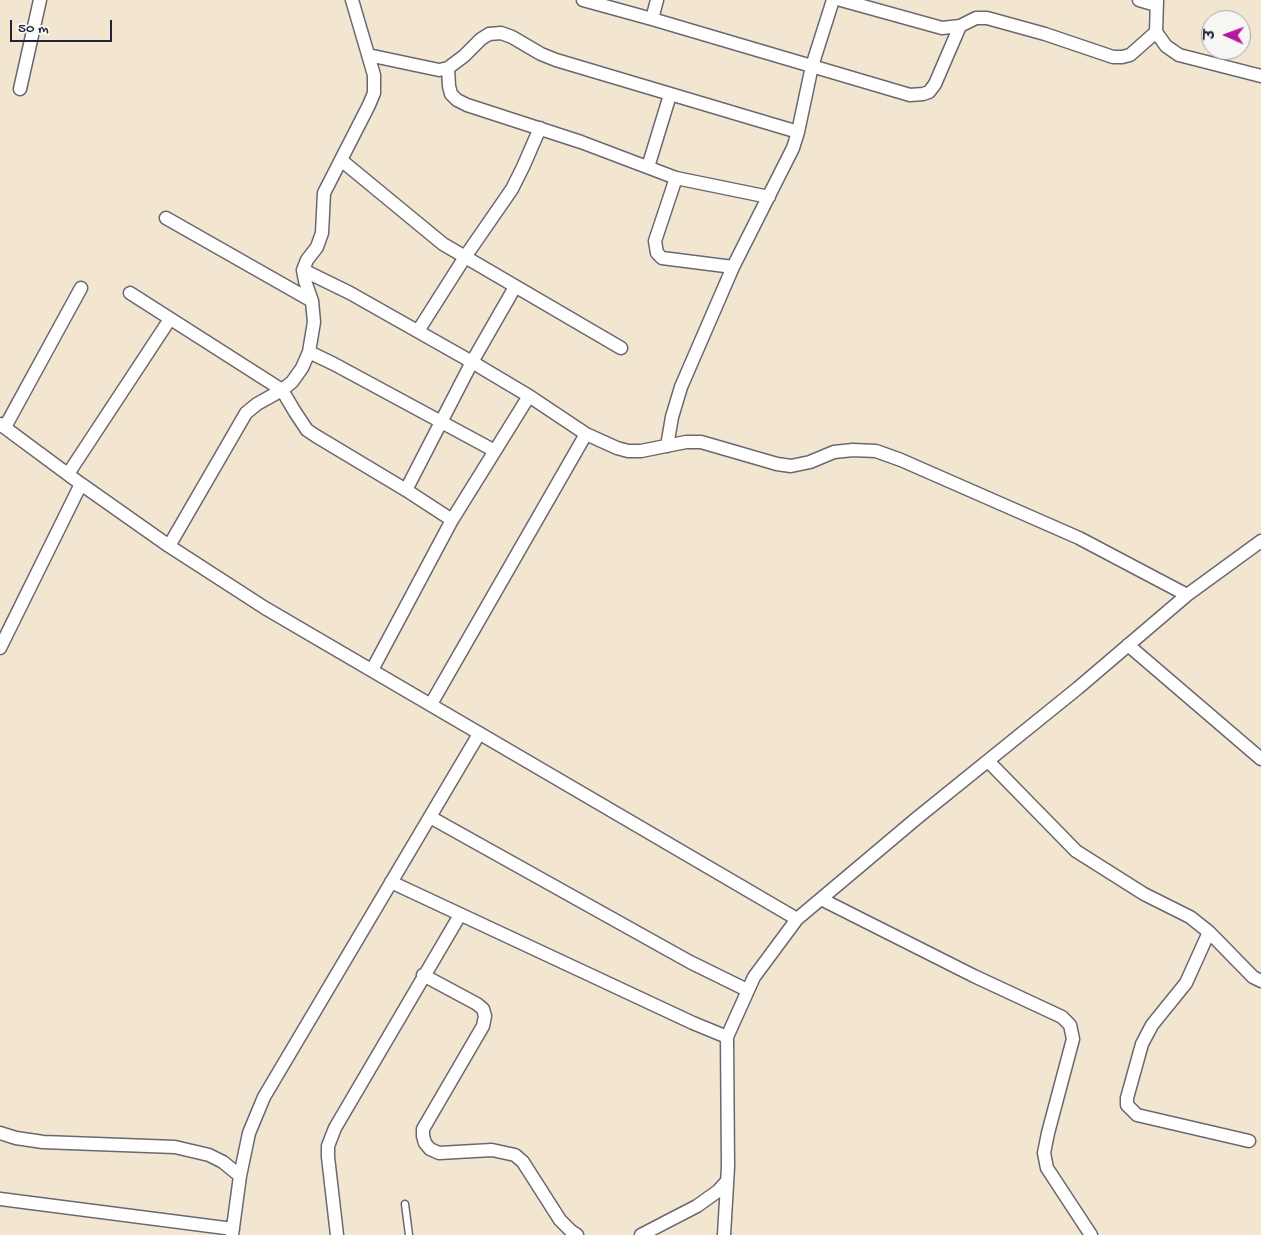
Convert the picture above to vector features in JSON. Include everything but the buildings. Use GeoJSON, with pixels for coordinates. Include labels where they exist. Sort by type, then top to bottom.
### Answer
{"type":"FeatureCollection","features":[{"type":"Feature","properties":{"kind":"street"},"geometry":{"type":"LineString","coordinates":[[20,89],[40,0]]}},
{"type":"Feature","properties":{"kind":"street"},"geometry":{"type":"LineString","coordinates":[[169,546],[246,413],[292,382],[302,368],[309,352],[314,322],[312,301],[303,270],[307,260],[317,247],[322,233],[324,193],[374,93],[374,75],[352,0]]}},
{"type":"Feature","properties":{"kind":"street"},"geometry":{"type":"LineString","coordinates":[[584,0],[910,95],[929,92],[960,26]]}},
{"type":"Feature","properties":{"kind":"street"},"geometry":{"type":"LineString","coordinates":[[652,19],[658,0]]}},
{"type":"Feature","properties":{"kind":"street"},"geometry":{"type":"LineString","coordinates":[[667,446],[672,417],[681,387],[733,267],[784,168],[798,132],[812,66],[833,0]]}},
{"type":"Feature","properties":{"kind":"street"},"geometry":{"type":"LineString","coordinates":[[841,0],[933,27],[952,28],[976,18],[987,18],[1045,34],[1113,57],[1130,55],[1156,32]]}},
{"type":"Feature","properties":{"kind":"street"},"geometry":{"type":"LineString","coordinates":[[1139,0],[1156,2],[1156,32],[1166,46],[1179,55],[1261,76]]}},
{"type":"Feature","properties":{"kind":"street"},"geometry":{"type":"LineString","coordinates":[[368,55],[432,69],[448,68],[489,34],[501,33],[556,60],[798,132]]}},
{"type":"Feature","properties":{"kind":"street"},"geometry":{"type":"LineString","coordinates":[[448,68],[451,94],[457,100],[676,178],[769,196]]}},
{"type":"Feature","properties":{"kind":"street"},"geometry":{"type":"LineString","coordinates":[[648,167],[670,95]]}},
{"type":"Feature","properties":{"kind":"street"},"geometry":{"type":"LineString","coordinates":[[418,331],[465,257],[512,189],[540,128]]}},
{"type":"Feature","properties":{"kind":"street"},"geometry":{"type":"LineString","coordinates":[[341,160],[443,244],[621,348]]}},
{"type":"Feature","properties":{"kind":"street"},"geometry":{"type":"LineString","coordinates":[[676,178],[655,241],[657,252],[662,258],[733,267]]}},
{"type":"Feature","properties":{"kind":"street"},"geometry":{"type":"LineString","coordinates":[[166,218],[312,301]]}},
{"type":"Feature","properties":{"kind":"street"},"geometry":{"type":"LineString","coordinates":[[303,270],[350,293],[472,362],[529,396],[586,434],[628,451],[686,442],[701,442],[777,464],[791,466],[810,462],[834,452],[853,450],[876,452],[901,460],[1079,538],[1187,595]]}},
{"type":"Feature","properties":{"kind":"street"},"geometry":{"type":"LineString","coordinates":[[406,490],[472,362],[515,287]]}},
{"type":"Feature","properties":{"kind":"street"},"geometry":{"type":"LineString","coordinates":[[81,288],[2,426],[169,546],[265,608],[797,919]]}},
{"type":"Feature","properties":{"kind":"street"},"geometry":{"type":"LineString","coordinates":[[130,293],[282,390],[295,412],[312,433],[452,520]]}},
{"type":"Feature","properties":{"kind":"street"},"geometry":{"type":"LineString","coordinates":[[68,474],[170,319]]}},
{"type":"Feature","properties":{"kind":"street"},"geometry":{"type":"LineString","coordinates":[[309,352],[495,451]]}},
{"type":"Feature","properties":{"kind":"street"},"geometry":{"type":"LineString","coordinates":[[372,670],[452,520],[529,396]]}},
{"type":"Feature","properties":{"kind":"street"},"geometry":{"type":"LineString","coordinates":[[431,704],[586,434]]}},
{"type":"Feature","properties":{"kind":"street"},"geometry":{"type":"LineString","coordinates":[[0,648],[81,484]]}},
{"type":"Feature","properties":{"kind":"street"},"geometry":{"type":"LineString","coordinates":[[724,1235],[727,1181],[727,1037],[747,990],[767,957],[797,919],[1187,595],[1261,541]]}},
{"type":"Feature","properties":{"kind":"street"},"geometry":{"type":"LineString","coordinates":[[1128,645],[1261,759]]}},
{"type":"Feature","properties":{"kind":"street"},"geometry":{"type":"LineString","coordinates":[[0,1199],[232,1232],[240,1176],[250,1133],[264,1097],[479,734]]}},
{"type":"Feature","properties":{"kind":"street"},"geometry":{"type":"LineString","coordinates":[[988,761],[1076,852],[1144,894],[1190,917],[1209,932],[1253,977],[1261,981]]}},
{"type":"Feature","properties":{"kind":"street"},"geometry":{"type":"LineString","coordinates":[[430,817],[690,962],[747,990]]}},
{"type":"Feature","properties":{"kind":"street"},"geometry":{"type":"LineString","coordinates":[[391,882],[684,1019],[727,1037]]}},
{"type":"Feature","properties":{"kind":"street"},"geometry":{"type":"LineString","coordinates":[[821,899],[974,976],[1062,1017],[1070,1025],[1073,1039],[1044,1153],[1048,1168],[1090,1235]]}},
{"type":"Feature","properties":{"kind":"street"},"geometry":{"type":"LineString","coordinates":[[337,1235],[328,1146],[335,1128],[460,914]]}},
{"type":"Feature","properties":{"kind":"street"},"geometry":{"type":"LineString","coordinates":[[1209,932],[1186,983],[1152,1025],[1142,1044],[1126,1098],[1127,1106],[1137,1115],[1249,1141]]}},
{"type":"Feature","properties":{"kind":"street"},"geometry":{"type":"LineString","coordinates":[[423,975],[477,1004],[483,1009],[485,1016],[483,1026],[424,1129],[422,1136],[425,1142],[430,1149],[439,1153],[492,1150],[515,1155],[523,1162],[560,1220],[577,1235]]}},
{"type":"Feature","properties":{"kind":"street"},"geometry":{"type":"LineString","coordinates":[[0,1133],[16,1138],[43,1142],[175,1148],[209,1155],[223,1162],[240,1176]]}},
{"type":"Feature","properties":{"kind":"street"},"geometry":{"type":"LineString","coordinates":[[641,1235],[697,1206],[718,1191],[727,1181]]}},
{"type":"Feature","properties":{"kind":"lane"},"geometry":{"type":"LineString","coordinates":[[405,1204],[409,1235]]}}]}
